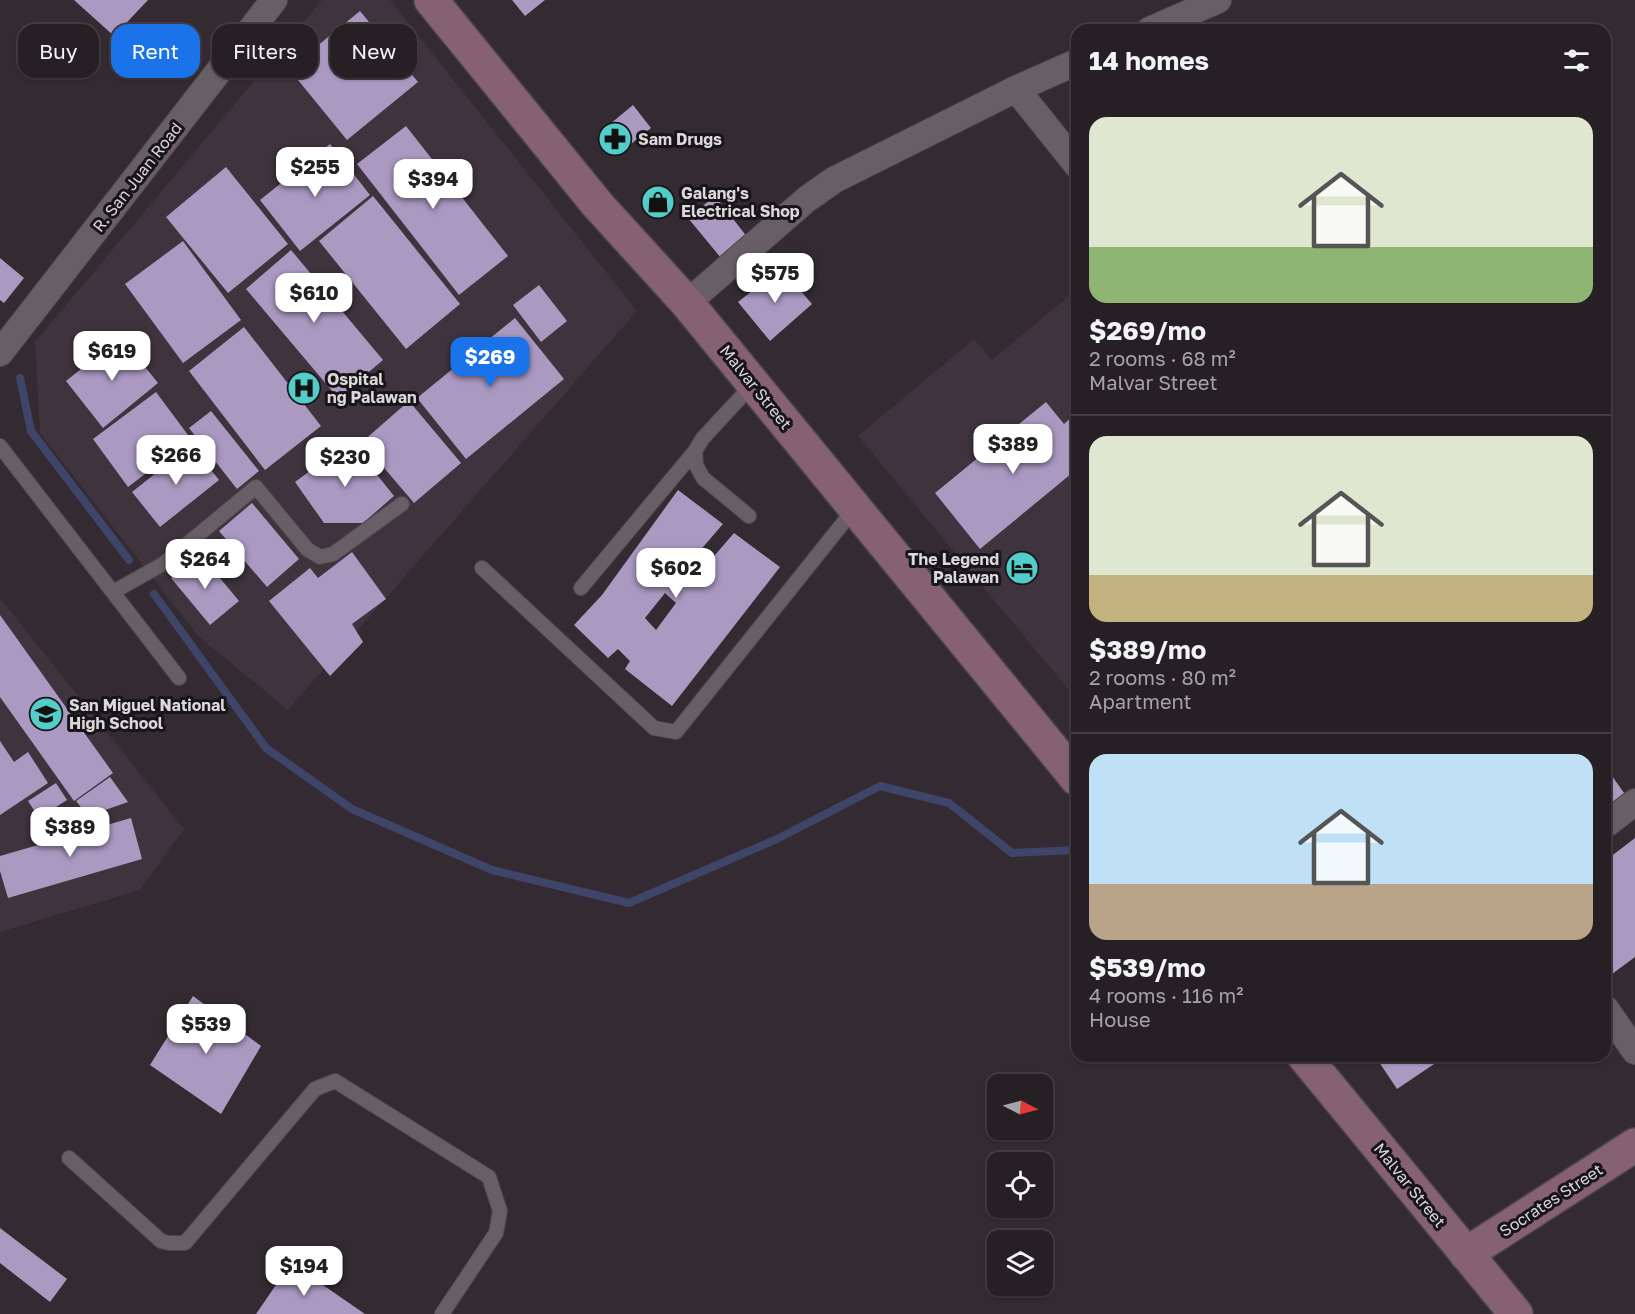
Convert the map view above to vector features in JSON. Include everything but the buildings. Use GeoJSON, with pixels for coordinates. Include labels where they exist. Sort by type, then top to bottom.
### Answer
{"type":"FeatureCollection","features":[{"type":"Feature","properties":{"kind":"main road","name":"Malvar Street"},"geometry":{"type":"LineString","coordinates":[[431,0],[597,204],[687,303],[1071,771]]}},
{"type":"Feature","properties":{"kind":"main road","name":"Malvar Street"},"geometry":{"type":"LineString","coordinates":[[1309,1062],[1516,1314]]}},
{"type":"Feature","properties":{"kind":"main road","name":"Socrates Street"},"geometry":{"type":"LineString","coordinates":[[1466,1254],[1635,1145]]}},
{"type":"Feature","properties":{"kind":"street","name":"R. San Juan Road"},"geometry":{"type":"LineString","coordinates":[[0,353],[274,0]]}},
{"type":"Feature","properties":{"kind":"street"},"geometry":{"type":"LineString","coordinates":[[1164,24],[1218,0]]}},
{"type":"Feature","properties":{"kind":"street"},"geometry":{"type":"LineString","coordinates":[[687,303],[807,200],[834,180],[1016,89],[1071,65]]}},
{"type":"Feature","properties":{"kind":"street"},"geometry":{"type":"LineString","coordinates":[[1016,89],[1071,158]]}},
{"type":"Feature","properties":{"kind":"street"},"geometry":{"type":"LineString","coordinates":[[1611,820],[1635,802]]}},
{"type":"Feature","properties":{"kind":"street"},"geometry":{"type":"LineString","coordinates":[[1611,1012],[1627,1022],[1635,1051]]}},
{"type":"Feature","properties":{"kind":"lane"},"geometry":{"type":"LineString","coordinates":[[580,588],[695,451],[703,438],[753,384]]}},
{"type":"Feature","properties":{"kind":"lane"},"geometry":{"type":"LineString","coordinates":[[0,446],[179,678]]}},
{"type":"Feature","properties":{"kind":"lane"},"geometry":{"type":"LineString","coordinates":[[695,451],[696,465],[703,478],[749,516]]}},
{"type":"Feature","properties":{"kind":"lane"},"geometry":{"type":"LineString","coordinates":[[113,592],[163,564],[256,487],[307,549],[320,557],[333,554],[402,504]]}},
{"type":"Feature","properties":{"kind":"lane"},"geometry":{"type":"LineString","coordinates":[[482,568],[654,728],[676,732],[855,508]]}},
{"type":"Feature","properties":{"kind":"lane"},"geometry":{"type":"LineString","coordinates":[[69,1158],[160,1241],[185,1243],[315,1089],[335,1081],[489,1177],[500,1211],[496,1233],[442,1314]]}},
{"type":"Feature","properties":{"kind":"shaded area","name":"Ospital ng Palawan"},"geometry":{"type":"Polygon","coordinates":[[[322,0],[390,0],[409,24],[330,24],[330,78],[417,78],[417,34],[637,311],[288,710],[198,636],[40,433],[35,342],[257,78],[318,78],[318,24],[302,24],[322,0]]]}},
{"type":"Feature","properties":{"kind":"shaded area","name":"The Legend Palawan"},"geometry":{"type":"Polygon","coordinates":[[[1071,294],[1071,693],[858,436],[974,339],[992,360],[1071,294]]]}},
{"type":"Feature","properties":{"kind":"shaded area","name":"San Miguel National High School"},"geometry":{"type":"Polygon","coordinates":[[[0,598],[184,829],[140,890],[0,932],[0,598]]]}},
{"type":"Feature","properties":{"kind":"waterway"},"geometry":{"type":"LineString","coordinates":[[20,378],[31,431],[129,560]]}},
{"type":"Feature","properties":{"kind":"waterway"},"geometry":{"type":"LineString","coordinates":[[154,594],[266,748],[352,809],[492,870],[629,903],[777,839],[880,786],[949,803],[1012,853],[1071,850]]}},
{"type":"Feature","properties":{"kind":"place","name":"Sam Drugs"},"geometry":{"type":"Point","coordinates":[615,139]}},
{"type":"Feature","properties":{"kind":"place","name":"Galang's Electrical Shop"},"geometry":{"type":"Point","coordinates":[658,202]}},
{"type":"Feature","properties":{"kind":"place","name":"Ospital ng Palawan"},"geometry":{"type":"Point","coordinates":[304,388]}},
{"type":"Feature","properties":{"kind":"place","name":"The Legend Palawan"},"geometry":{"type":"Point","coordinates":[1022,568]}},
{"type":"Feature","properties":{"kind":"place","name":"San Miguel National High School"},"geometry":{"type":"Point","coordinates":[46,714]}}]}
